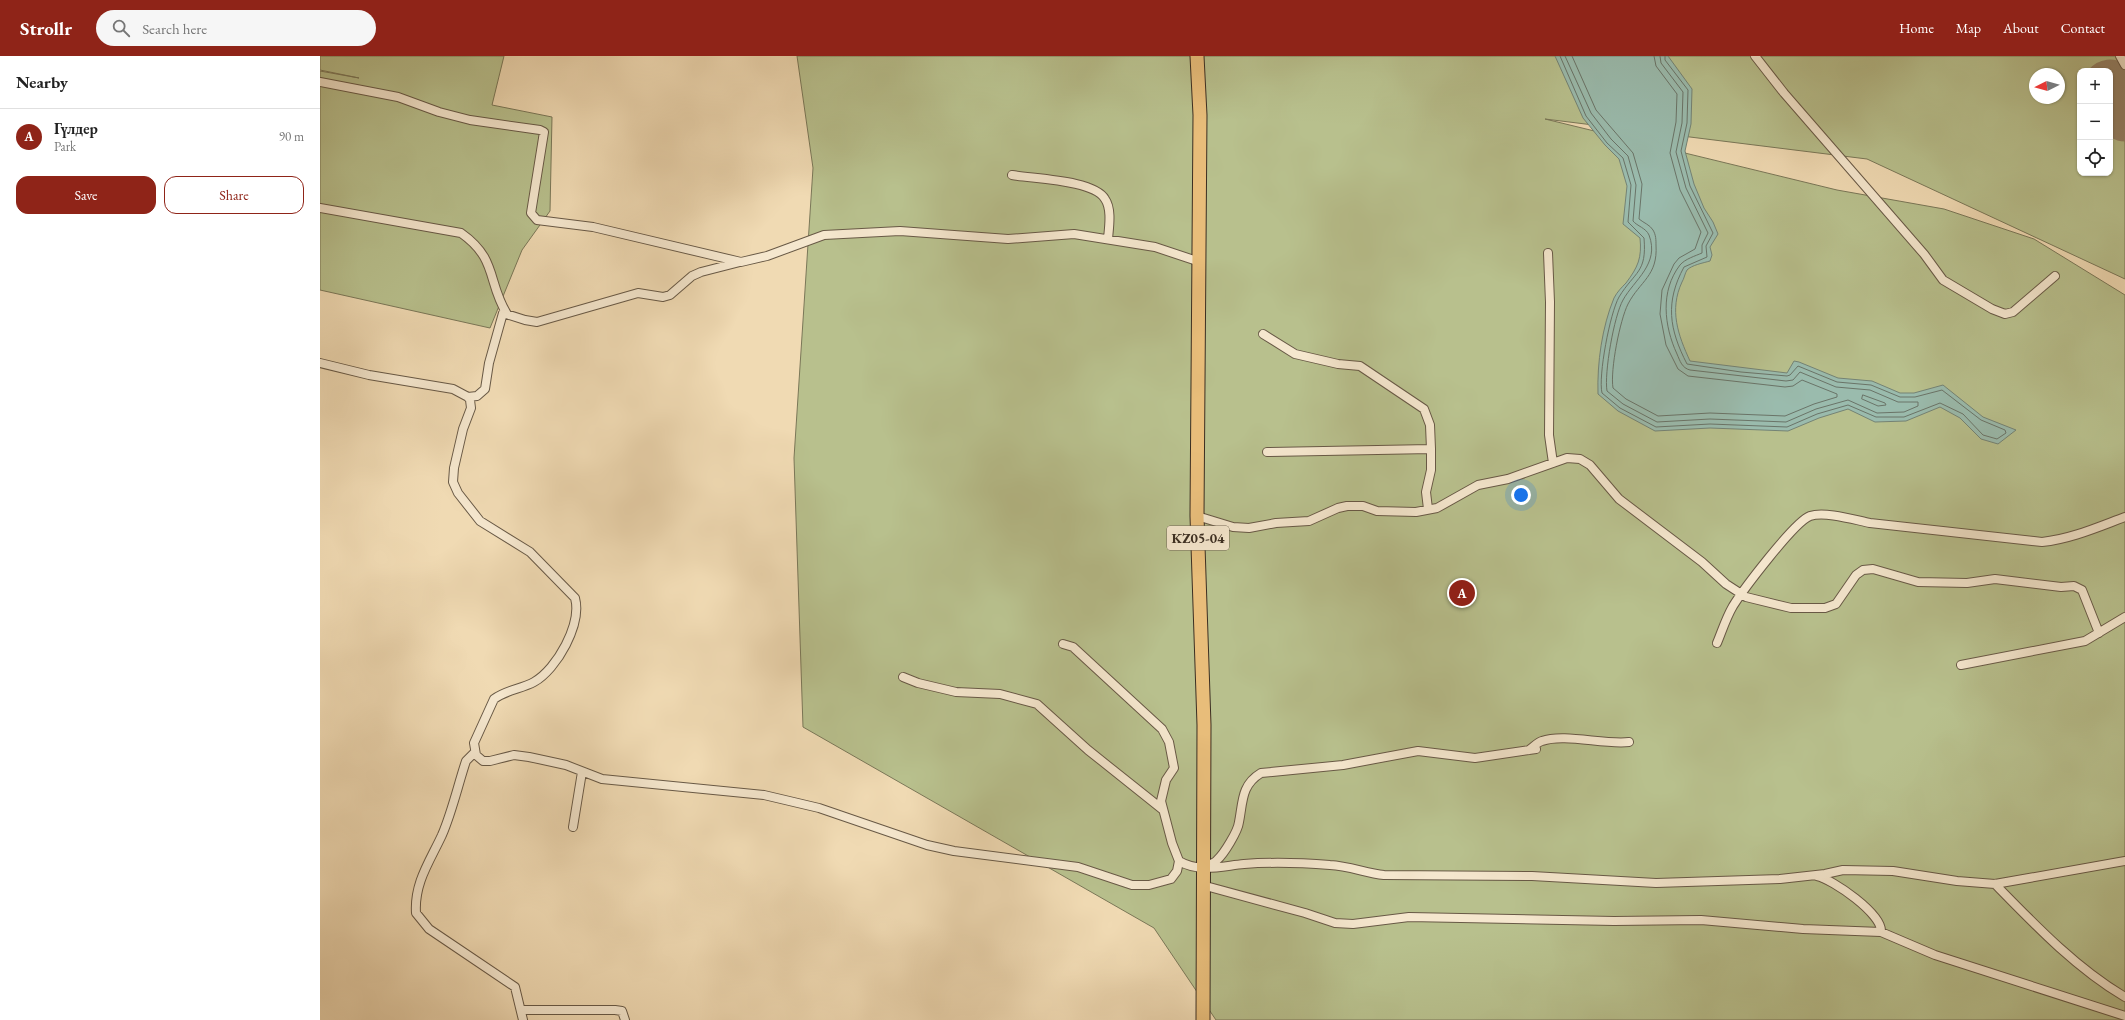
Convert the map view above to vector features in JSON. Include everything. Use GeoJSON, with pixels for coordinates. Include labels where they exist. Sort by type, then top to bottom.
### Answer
{"type":"FeatureCollection","features":[{"type":"Feature","properties":{"kind":"main road","name":"KZ05-04"},"geometry":{"type":"LineString","coordinates":[[1197,56],[1200,115],[1197,516],[1204,725],[1202,868],[1203,1020]]}},
{"type":"Feature","properties":{"kind":"street"},"geometry":{"type":"LineString","coordinates":[[1755,56],[1789,99],[1924,254],[1943,280],[1965,294],[2005,314],[2013,312],[2055,276]]}},
{"type":"Feature","properties":{"kind":"street"},"geometry":{"type":"LineString","coordinates":[[2120,56],[2125,65]]}},
{"type":"Feature","properties":{"kind":"street"},"geometry":{"type":"LineString","coordinates":[[320,82],[398,97],[439,112],[470,120],[540,130],[544,132],[531,213],[537,220],[593,227],[741,262]]}},
{"type":"Feature","properties":{"kind":"street"},"geometry":{"type":"LineString","coordinates":[[1012,176],[1077,185],[1099,192],[1106,200],[1108,208],[1108,239]]}},
{"type":"Feature","properties":{"kind":"street"},"geometry":{"type":"LineString","coordinates":[[320,208],[461,233],[473,242],[484,256],[491,269],[500,301],[507,314]]}},
{"type":"Feature","properties":{"kind":"street"},"geometry":{"type":"LineString","coordinates":[[320,363],[369,375],[453,389],[468,396],[478,396],[485,389],[489,363],[503,313],[537,322],[638,293],[663,297],[670,295],[692,276],[701,272],[768,256],[824,236],[843,233],[900,231],[1008,240],[1074,234],[1155,247],[1200,262]]}},
{"type":"Feature","properties":{"kind":"street"},"geometry":{"type":"LineString","coordinates":[[1548,252],[1550,302],[1549,435],[1553,463]]}},
{"type":"Feature","properties":{"kind":"street"},"geometry":{"type":"LineString","coordinates":[[1263,334],[1295,354],[1338,364],[1360,366],[1382,380],[1393,390],[1424,409],[1430,425],[1432,449],[1431,470],[1426,492],[1428,509]]}},
{"type":"Feature","properties":{"kind":"street"},"geometry":{"type":"LineString","coordinates":[[468,396],[471,408],[463,429],[454,468],[453,482],[458,493],[480,521],[530,552],[549,574],[570,592],[577,606],[574,624],[564,646],[543,676],[525,686],[507,692],[494,699],[473,746],[474,752],[483,761],[490,762],[514,755],[566,765],[602,779],[764,795],[819,808],[927,845],[961,852],[1078,867],[1132,885],[1149,886],[1171,879],[1177,871],[1179,861],[1160,800],[1162,792],[1174,768],[1169,742],[1162,729],[1073,647],[1063,644]]}},
{"type":"Feature","properties":{"kind":"street"},"geometry":{"type":"LineString","coordinates":[[1267,452],[1432,449]]}},
{"type":"Feature","properties":{"kind":"street"},"geometry":{"type":"LineString","coordinates":[[1197,516],[1233,527],[1249,528],[1276,523],[1309,521],[1338,508],[1347,506],[1363,506],[1377,512],[1416,512],[1437,508],[1478,485],[1508,479],[1567,458],[1580,459],[1590,464],[1605,485],[1619,499],[1702,562],[1740,595],[1791,608],[1825,608],[1836,604],[1856,575],[1864,570],[1873,569],[1918,582],[1967,583],[1995,579],[2061,587],[2074,586],[2082,590],[2099,632]]}},
{"type":"Feature","properties":{"kind":"street"},"geometry":{"type":"LineString","coordinates":[[1717,643],[1724,624],[1740,595],[1802,520],[1810,516],[1844,518],[1870,523],[2042,542],[2083,533],[2125,517]]}},
{"type":"Feature","properties":{"kind":"street"},"geometry":{"type":"LineString","coordinates":[[1962,666],[2078,642],[2125,617]]}},
{"type":"Feature","properties":{"kind":"street"},"geometry":{"type":"LineString","coordinates":[[903,677],[918,683],[956,692],[1000,694],[1037,704],[1088,750],[1162,809]]}},
{"type":"Feature","properties":{"kind":"street"},"geometry":{"type":"LineString","coordinates":[[1202,868],[1217,860],[1226,847],[1239,823],[1242,796],[1246,787],[1253,778],[1261,773],[1343,765],[1418,751],[1475,758],[1533,749],[1541,741],[1556,739],[1594,740],[1613,744],[1629,742]]}},
{"type":"Feature","properties":{"kind":"street"},"geometry":{"type":"LineString","coordinates":[[474,752],[466,761],[442,834],[422,872],[418,887],[416,913],[429,930],[515,987],[522,1010],[523,1020]]}},
{"type":"Feature","properties":{"kind":"street"},"geometry":{"type":"LineString","coordinates":[[573,827],[582,772]]}},
{"type":"Feature","properties":{"kind":"street"},"geometry":{"type":"LineString","coordinates":[[1179,861],[1189,867],[1202,868],[1244,864],[1331,865],[1364,873],[1384,875],[1532,876],[1656,883],[1736,882],[1814,875],[1843,870],[1893,871],[1957,881],[1995,884],[2125,861]]}},
{"type":"Feature","properties":{"kind":"street"},"geometry":{"type":"LineString","coordinates":[[1814,875],[1822,877],[1838,886],[1861,903],[1874,916],[1882,928],[1881,932]]}},
{"type":"Feature","properties":{"kind":"street"},"geometry":{"type":"LineString","coordinates":[[1202,884],[1304,913],[1335,924],[1361,923],[1409,917],[1614,921],[1701,920],[1803,929],[1881,932],[1935,955],[1984,972],[2049,990],[2125,1016]]}},
{"type":"Feature","properties":{"kind":"street"},"geometry":{"type":"LineString","coordinates":[[1995,884],[2071,958],[2101,983],[2125,997]]}},
{"type":"Feature","properties":{"kind":"street"},"geometry":{"type":"LineString","coordinates":[[522,1010],[615,1010],[622,1011],[625,1020]]}},
{"type":"Feature","properties":{"kind":"green space"},"geometry":{"type":"Polygon","coordinates":[[[320,56],[504,56],[492,105],[552,117],[550,211],[522,250],[490,328],[320,290],[320,71],[359,78],[320,70],[320,56]]]}},
{"type":"Feature","properties":{"kind":"green space"},"geometry":{"type":"Polygon","coordinates":[[[797,56],[2125,56],[2125,279],[1867,159],[1545,119],[1837,190],[1944,209],[2034,239],[2125,295],[2125,1020],[1216,1020],[1154,928],[803,727],[794,458],[813,168],[797,56]]]}},
{"type":"Feature","properties":{"kind":"water"},"geometry":{"type":"Polygon","coordinates":[[[1555,56],[1668,56],[1692,89],[1691,124],[1685,151],[1694,184],[1704,208],[1713,222],[1718,234],[1710,247],[1712,255],[1710,261],[1689,268],[1678,292],[1676,302],[1677,322],[1682,342],[1690,361],[1787,373],[1794,361],[1838,378],[1872,381],[1900,393],[1914,393],[1943,385],[1983,417],[2016,430],[1998,444],[1981,439],[1960,418],[1940,407],[1906,421],[1875,422],[1848,409],[1819,418],[1788,431],[1710,428],[1655,431],[1618,411],[1598,394],[1599,358],[1606,321],[1614,298],[1630,277],[1640,257],[1640,238],[1623,224],[1627,186],[1619,159],[1605,145],[1583,118],[1555,56]]]}},
{"type":"Feature","properties":{"kind":"runway"},"geometry":{"type":"LineString","coordinates":[[2113,92],[2125,114]]}},
{"type":"Feature","properties":{"kind":"place","name":"Гүлдер"},"geometry":{"type":"Point","coordinates":[1462,593]}}]}
